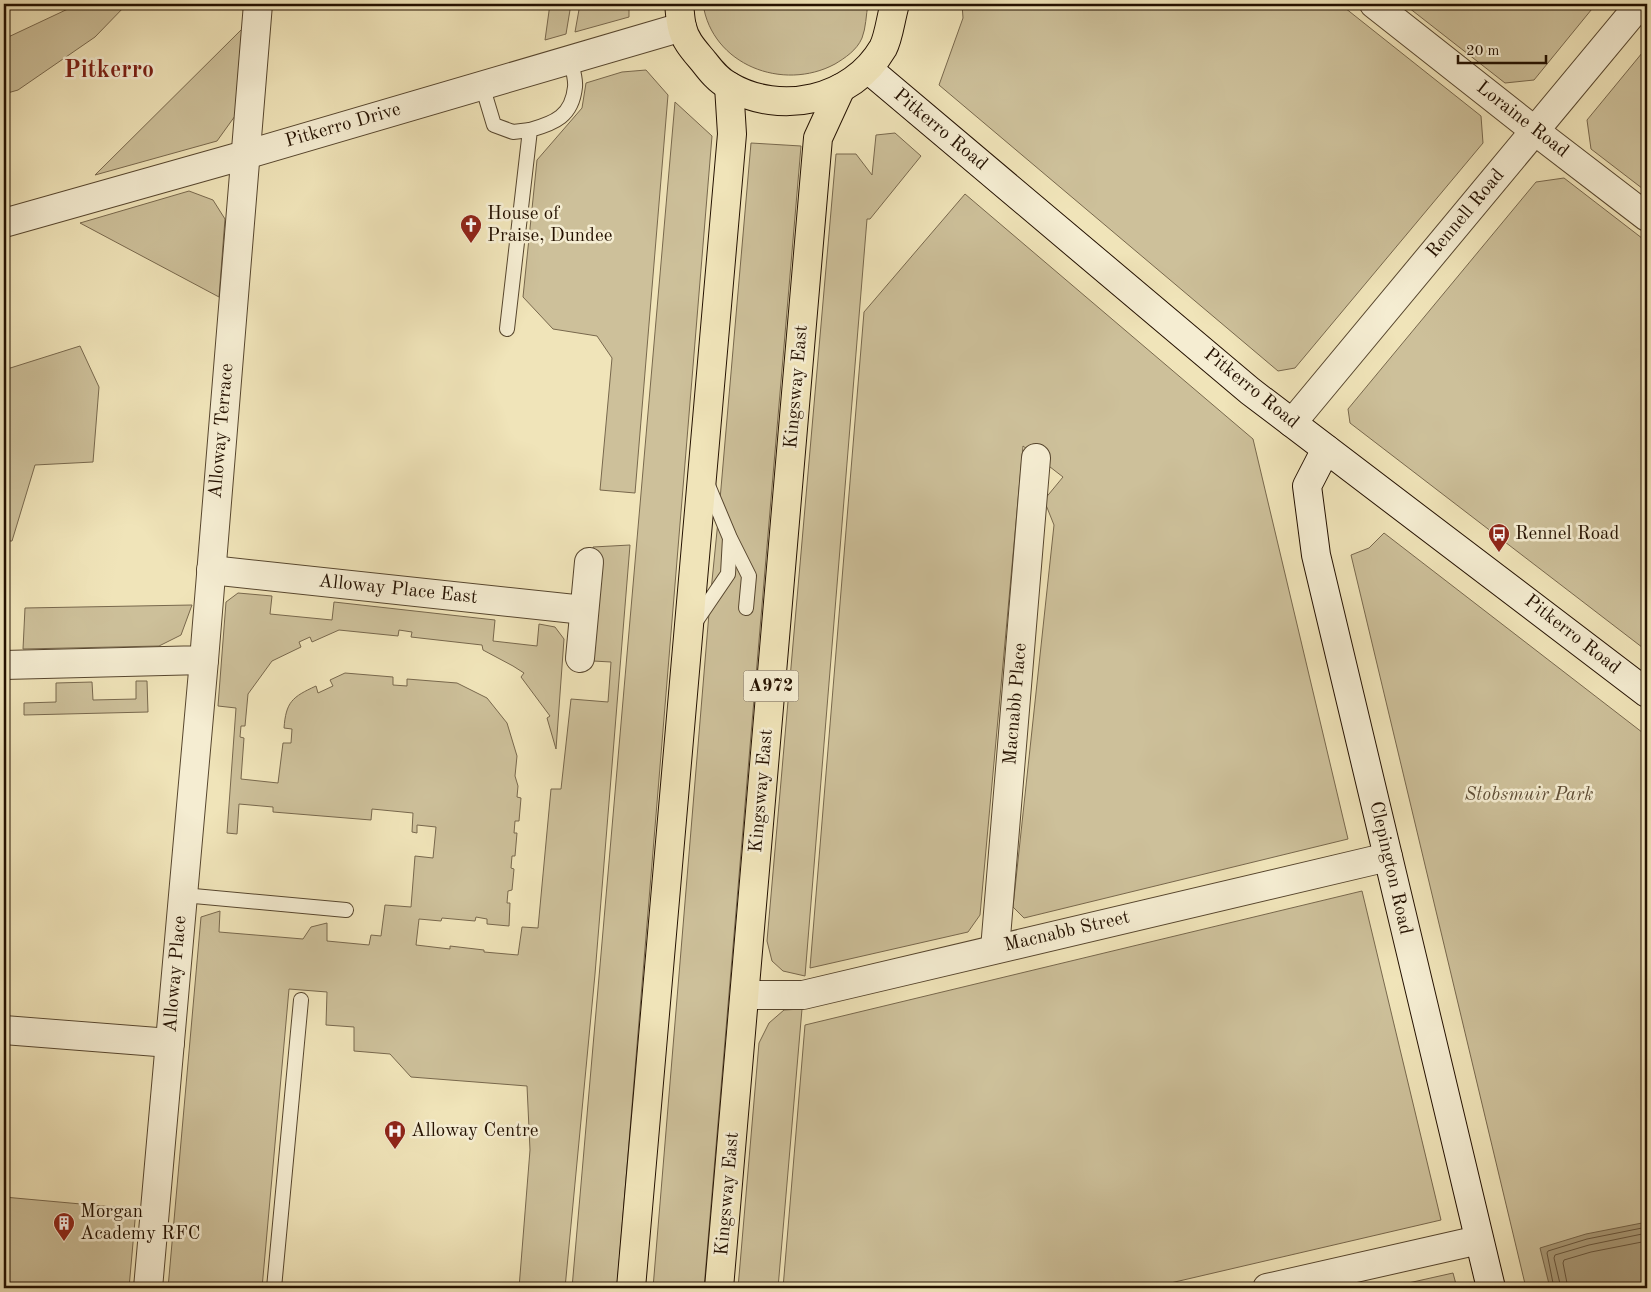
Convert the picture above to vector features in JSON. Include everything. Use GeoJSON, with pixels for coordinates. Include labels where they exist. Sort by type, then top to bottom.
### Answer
{"type":"FeatureCollection","features":[{"type":"Feature","properties":{"kind":"highway"},"geometry":{"type":"LineString","coordinates":[[680,16],[691,47],[718,78],[729,86],[756,98],[785,102],[814,99],[841,88],[868,69],[884,47],[894,4]]}},
{"type":"Feature","properties":{"kind":"highway"},"geometry":{"type":"LineString","coordinates":[[631,1288],[732,134],[729,86]]}},
{"type":"Feature","properties":{"kind":"highway","name":"Kingsway East"},"geometry":{"type":"LineString","coordinates":[[719,1288],[818,138],[841,88]]}},
{"type":"Feature","properties":{"kind":"street","name":"Alloway Terrace"},"geometry":{"type":"LineString","coordinates":[[204,660],[258,4]]}},
{"type":"Feature","properties":{"kind":"street","name":"Loraine Road"},"geometry":{"type":"LineString","coordinates":[[1374,4],[1647,217]]}},
{"type":"Feature","properties":{"kind":"street","name":"Rennell Road"},"geometry":{"type":"LineString","coordinates":[[1292,423],[1640,4]]}},
{"type":"Feature","properties":{"kind":"street","name":"Pitkerro Drive"},"geometry":{"type":"LineString","coordinates":[[4,223],[245,155],[570,59],[680,16]]}},
{"type":"Feature","properties":{"kind":"street","name":"Pitkerro Road"},"geometry":{"type":"LineString","coordinates":[[868,69],[1250,391],[1647,693]]}},
{"type":"Feature","properties":{"kind":"street","name":"Clepington Road"},"geometry":{"type":"LineString","coordinates":[[1326,449],[1307,486],[1316,555],[1491,1288]]}},
{"type":"Feature","properties":{"kind":"street","name":"Macnabb Place"},"geometry":{"type":"LineString","coordinates":[[995,949],[1036,458]]}},
{"type":"Feature","properties":{"kind":"street"},"geometry":{"type":"LineString","coordinates":[[580,658],[589,562]]}},
{"type":"Feature","properties":{"kind":"street","name":"Alloway Place East"},"geometry":{"type":"LineString","coordinates":[[210,570],[584,610]]}},
{"type":"Feature","properties":{"kind":"street"},"geometry":{"type":"LineString","coordinates":[[4,665],[204,660]]}},
{"type":"Feature","properties":{"kind":"street","name":"Alloway Place"},"geometry":{"type":"LineString","coordinates":[[148,1288],[204,660]]}},
{"type":"Feature","properties":{"kind":"street","name":"Macnabb Street"},"geometry":{"type":"LineString","coordinates":[[745,995],[803,995],[1388,857]]}},
{"type":"Feature","properties":{"kind":"street"},"geometry":{"type":"LineString","coordinates":[[4,1030],[170,1043]]}},
{"type":"Feature","properties":{"kind":"street"},"geometry":{"type":"LineString","coordinates":[[1267,1288],[1479,1240]]}},
{"type":"Feature","properties":{"kind":"lane"},"geometry":{"type":"LineString","coordinates":[[482,85],[494,125],[513,132],[530,130],[551,124],[568,110],[575,87],[570,59]]}},
{"type":"Feature","properties":{"kind":"lane"},"geometry":{"type":"LineString","coordinates":[[508,329],[530,130]]}},
{"type":"Feature","properties":{"kind":"lane"},"geometry":{"type":"LineString","coordinates":[[702,470],[730,538],[749,576],[746,608]]}},
{"type":"Feature","properties":{"kind":"lane"},"geometry":{"type":"LineString","coordinates":[[688,633],[728,574],[730,538]]}},
{"type":"Feature","properties":{"kind":"lane"},"geometry":{"type":"LineString","coordinates":[[183,895],[346,910]]}},
{"type":"Feature","properties":{"kind":"lane"},"geometry":{"type":"LineString","coordinates":[[274,1288],[301,1000]]}},
{"type":"Feature","properties":{"kind":"green space"},"geometry":{"type":"Polygon","coordinates":[[[71,4],[127,4],[95,37],[18,90],[4,94],[4,39],[70,8],[71,4]]]}},
{"type":"Feature","properties":{"kind":"green space"},"geometry":{"type":"Polygon","coordinates":[[[550,4],[571,4],[566,34],[545,40],[550,4]]]}},
{"type":"Feature","properties":{"kind":"green space"},"geometry":{"type":"Polygon","coordinates":[[[580,4],[629,4],[629,17],[575,32],[580,4]]]}},
{"type":"Feature","properties":{"kind":"green space"},"geometry":{"type":"Polygon","coordinates":[[[703,4],[868,4],[863,34],[854,50],[835,64],[815,72],[794,75],[773,73],[753,67],[735,57],[720,43],[709,25],[703,4]]]}},
{"type":"Feature","properties":{"kind":"green space"},"geometry":{"type":"Polygon","coordinates":[[[962,4],[1340,4],[1481,116],[1483,143],[1295,368],[1278,371],[939,85],[963,18],[962,4]]]}},
{"type":"Feature","properties":{"kind":"green space"},"geometry":{"type":"Polygon","coordinates":[[[1404,4],[1596,4],[1534,80],[1505,83],[1404,4]]]}},
{"type":"Feature","properties":{"kind":"green space"},"geometry":{"type":"Polygon","coordinates":[[[242,29],[235,116],[217,141],[95,175],[242,29]]]}},
{"type":"Feature","properties":{"kind":"green space"},"geometry":{"type":"Polygon","coordinates":[[[1647,47],[1647,192],[1591,149],[1587,120],[1647,47]]]}},
{"type":"Feature","properties":{"kind":"green space"},"geometry":{"type":"Polygon","coordinates":[[[646,70],[668,95],[635,493],[600,490],[612,358],[597,336],[553,329],[523,297],[537,160],[582,108],[586,83],[622,72],[646,70]]]}},
{"type":"Feature","properties":{"kind":"green space"},"geometry":{"type":"Polygon","coordinates":[[[675,102],[712,136],[617,1288],[572,1288],[675,102]]]}},
{"type":"Feature","properties":{"kind":"green space"},"geometry":{"type":"Polygon","coordinates":[[[895,133],[921,156],[870,219],[867,219],[805,976],[783,971],[772,961],[767,941],[836,154],[856,154],[872,175],[876,135],[895,133]]]}},
{"type":"Feature","properties":{"kind":"green space"},"geometry":{"type":"Polygon","coordinates":[[[751,143],[801,146],[704,1288],[653,1288],[710,601],[751,143]]]}},
{"type":"Feature","properties":{"kind":"green space"},"geometry":{"type":"Polygon","coordinates":[[[1564,178],[1647,242],[1647,651],[1350,423],[1348,409],[1536,182],[1564,178]]]}},
{"type":"Feature","properties":{"kind":"green space"},"geometry":{"type":"Polygon","coordinates":[[[189,191],[213,200],[225,219],[219,297],[80,223],[189,191]]]}},
{"type":"Feature","properties":{"kind":"green space"},"geometry":{"type":"Polygon","coordinates":[[[965,194],[1253,439],[1348,839],[1024,918],[1013,907],[1054,525],[1044,500],[1063,477],[1023,446],[980,915],[968,932],[810,968],[864,312],[965,194]]]}},
{"type":"Feature","properties":{"kind":"green space"},"geometry":{"type":"Polygon","coordinates":[[[80,346],[99,387],[93,462],[35,465],[12,541],[4,541],[4,370],[80,346]]]}},
{"type":"Feature","properties":{"kind":"green space","name":"Stobsmuir Park"},"geometry":{"type":"Polygon","coordinates":[[[1384,533],[1647,736],[1647,1288],[1526,1288],[1351,555],[1369,548],[1384,533]]]}},
{"type":"Feature","properties":{"kind":"green space"},"geometry":{"type":"Polygon","coordinates":[[[630,545],[595,974],[565,1288],[519,1288],[530,1150],[527,1086],[411,1077],[390,1054],[354,1051],[354,1027],[326,1025],[327,992],[289,989],[262,1288],[168,1288],[201,917],[220,911],[219,932],[303,939],[311,927],[327,923],[327,941],[369,945],[371,935],[381,936],[385,905],[411,907],[415,856],[433,858],[436,827],[417,825],[417,833],[412,832],[413,813],[372,809],[371,820],[273,812],[273,807],[239,804],[237,834],[227,833],[236,708],[218,706],[226,602],[238,593],[272,596],[270,614],[332,620],[334,602],[495,620],[493,641],[537,646],[539,624],[555,627],[564,639],[556,749],[547,718],[550,716],[521,677],[524,673],[483,650],[482,645],[411,637],[412,632],[399,630],[398,636],[339,630],[312,642],[310,637],[299,642],[301,647],[272,661],[248,694],[245,726],[241,726],[240,737],[244,738],[241,779],[278,783],[283,743],[291,743],[292,729],[284,728],[286,712],[292,701],[316,686],[318,693],[333,686],[330,680],[345,673],[393,677],[393,685],[407,686],[407,679],[457,683],[487,698],[507,723],[517,756],[515,776],[518,786],[517,797],[521,798],[519,821],[515,821],[514,833],[517,833],[515,856],[512,856],[511,868],[514,869],[512,890],[508,891],[507,903],[510,903],[509,926],[487,924],[487,919],[476,917],[475,921],[442,918],[441,921],[419,919],[416,945],[450,949],[450,946],[518,955],[522,927],[538,928],[551,789],[561,789],[571,699],[608,702],[611,662],[593,661],[593,547],[630,545]]]}},
{"type":"Feature","properties":{"kind":"green space"},"geometry":{"type":"Polygon","coordinates":[[[192,605],[181,635],[159,646],[23,649],[25,608],[192,605]]]}},
{"type":"Feature","properties":{"kind":"green space"},"geometry":{"type":"Polygon","coordinates":[[[136,681],[147,681],[148,712],[24,715],[24,703],[56,702],[56,683],[92,682],[93,700],[136,699],[136,681]]]}},
{"type":"Feature","properties":{"kind":"green space"},"geometry":{"type":"Polygon","coordinates":[[[1362,891],[1441,1220],[1149,1288],[783,1288],[805,1025],[1362,891]]]}},
{"type":"Feature","properties":{"kind":"green space"},"geometry":{"type":"Polygon","coordinates":[[[802,1009],[778,1288],[738,1288],[759,1043],[769,1023],[784,1010],[802,1009]]]}},
{"type":"Feature","properties":{"kind":"green space","name":"Morgan Academy RFC"},"geometry":{"type":"Polygon","coordinates":[[[4,1197],[136,1209],[129,1288],[4,1288],[4,1197]]]}},
{"type":"Feature","properties":{"kind":"green space"},"geometry":{"type":"Polygon","coordinates":[[[1453,1273],[1457,1288],[1386,1288],[1453,1273]]]}},
{"type":"Feature","properties":{"kind":"water"},"geometry":{"type":"Polygon","coordinates":[[[1647,1222],[1647,1288],[1550,1288],[1540,1248],[1586,1234],[1647,1222]]]}},
{"type":"Feature","properties":{"kind":"place","name":"House of Praise, Dundee"},"geometry":{"type":"Point","coordinates":[471,244]}},
{"type":"Feature","properties":{"kind":"place","name":"Rennel Road"},"geometry":{"type":"Point","coordinates":[1499,553]}},
{"type":"Feature","properties":{"kind":"place","name":"Alloway Centre"},"geometry":{"type":"Point","coordinates":[395,1150]}},
{"type":"Feature","properties":{"kind":"place","name":"Morgan Academy RFC"},"geometry":{"type":"Point","coordinates":[64,1242]}},
{"type":"Feature","properties":{"kind":"district","name":"Pitkerro"},"geometry":{"type":"Point","coordinates":[109,71]}}]}
